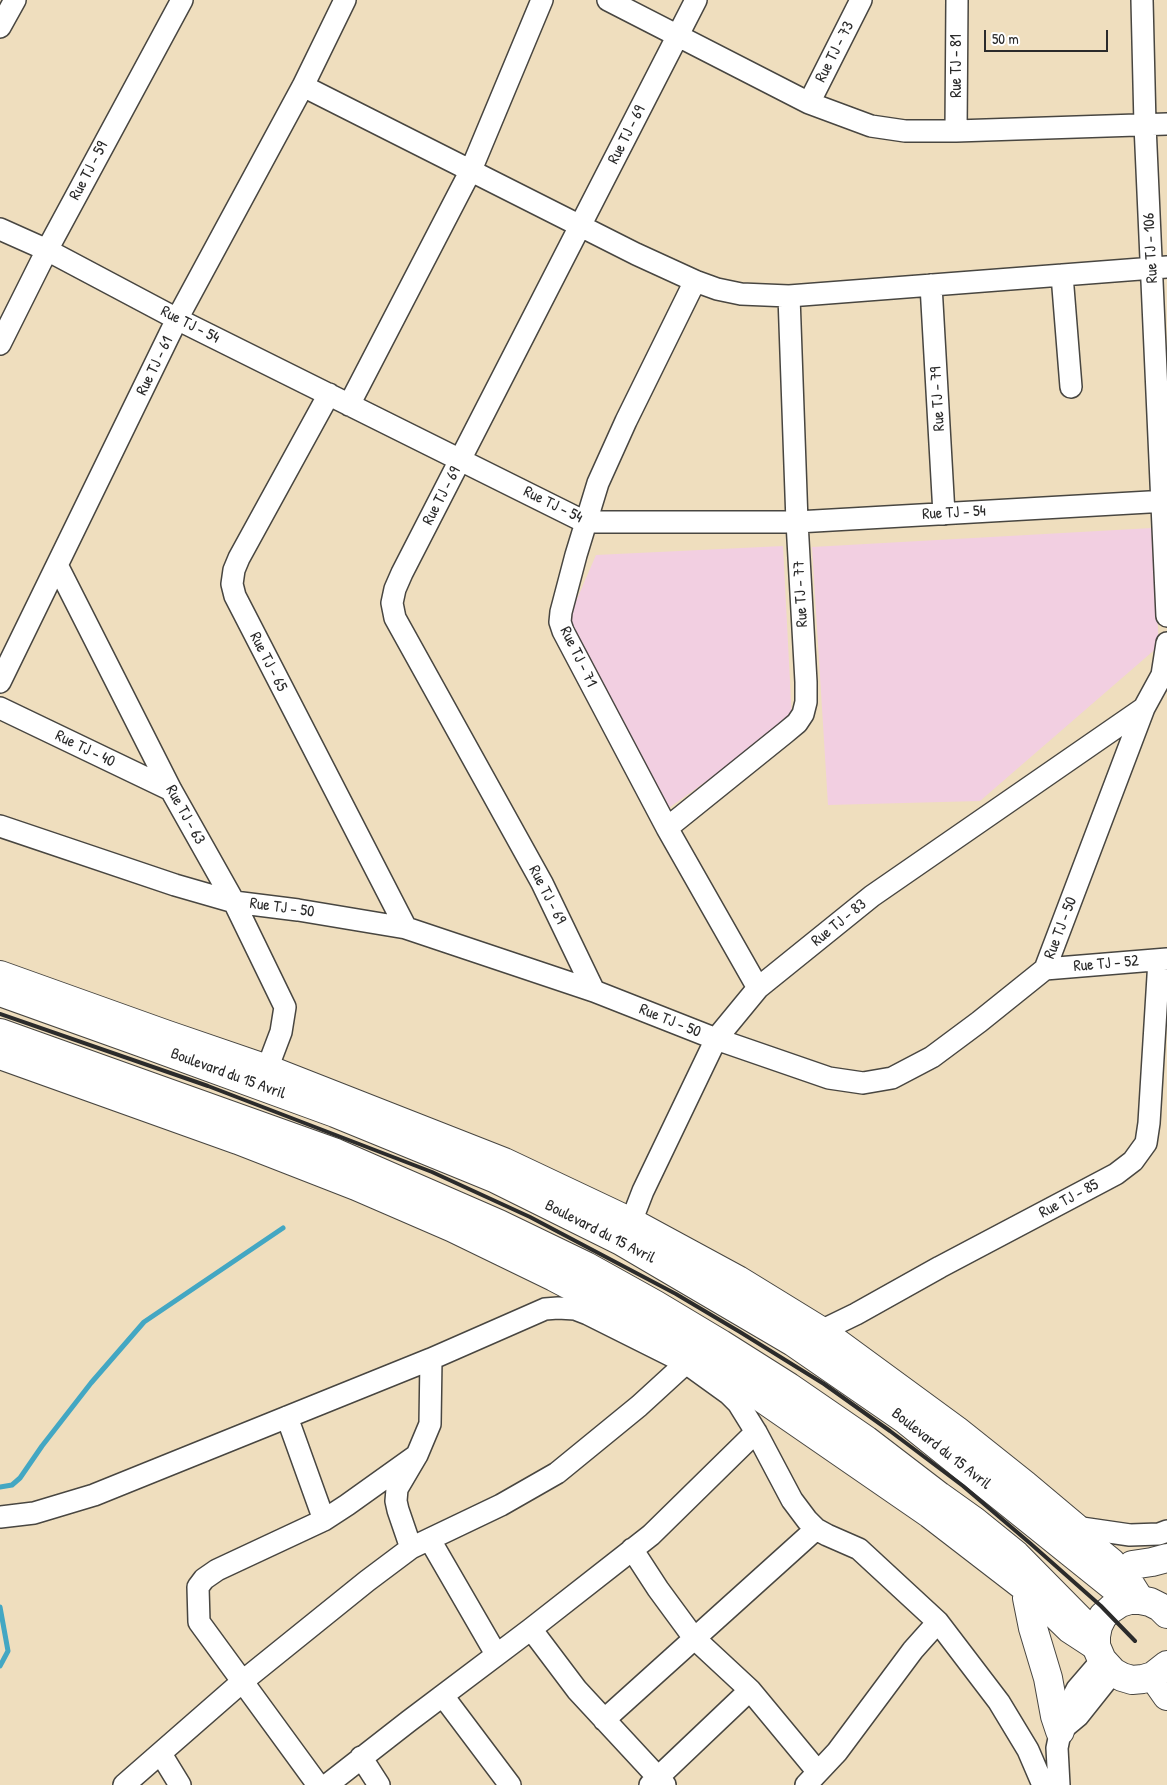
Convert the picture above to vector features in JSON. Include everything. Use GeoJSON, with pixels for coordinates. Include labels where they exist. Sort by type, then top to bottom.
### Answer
{"type":"FeatureCollection","features":[{"type":"Feature","properties":{"kind":"main road","name":"Boulevard du 15 Avril"},"geometry":{"type":"LineString","coordinates":[[0,974],[267,1069],[504,1162],[631,1222],[738,1280],[821,1331],[956,1430],[1075,1527],[1152,1604]]}},
{"type":"Feature","properties":{"kind":"main road","name":"Boulevard du 15 Avril"},"geometry":{"type":"LineString","coordinates":[[0,992],[334,1113],[494,1178],[621,1241],[793,1342],[906,1420],[1152,1604]]}},
{"type":"Feature","properties":{"kind":"main road"},"geometry":{"type":"LineString","coordinates":[[0,1033],[336,1153],[499,1224],[586,1266],[656,1305],[789,1387],[866,1440],[974,1521],[1016,1555],[1101,1654]]}},
{"type":"Feature","properties":{"kind":"main road"},"geometry":{"type":"LineString","coordinates":[[0,1055],[238,1140],[356,1186],[453,1228],[554,1277],[659,1332],[743,1385],[930,1514],[1024,1591],[1035,1595],[1070,1629],[1132,1680],[1162,1679]]}},
{"type":"Feature","properties":{"kind":"main road","name":"Boulevard du 15 Avril"},"geometry":{"type":"LineString","coordinates":[[1100,1553],[1123,1560],[1132,1565]]}},
{"type":"Feature","properties":{"kind":"main road"},"geometry":{"type":"LineString","coordinates":[[1132,1565],[1167,1558]]}},
{"type":"Feature","properties":{"kind":"main road"},"geometry":{"type":"LineString","coordinates":[[1101,1654],[1098,1626],[1107,1613],[1120,1603],[1152,1604],[1146,1582],[1139,1570],[1132,1565]]}},
{"type":"Feature","properties":{"kind":"main road"},"geometry":{"type":"LineString","coordinates":[[1024,1591],[1048,1678],[1055,1716],[1060,1731]]}},
{"type":"Feature","properties":{"kind":"street","name":"Rue TJ - 59"},"geometry":{"type":"LineString","coordinates":[[0,344],[47,250],[182,0]]}},
{"type":"Feature","properties":{"kind":"street","name":"Rue TJ - 61"},"geometry":{"type":"LineString","coordinates":[[0,682],[177,319],[303,86],[346,0]]}},
{"type":"Feature","properties":{"kind":"street"},"geometry":{"type":"LineString","coordinates":[[348,405],[471,170],[542,0]]}},
{"type":"Feature","properties":{"kind":"street"},"geometry":{"type":"LineString","coordinates":[[608,0],[809,103],[872,126],[905,131],[956,131],[1167,124]]}},
{"type":"Feature","properties":{"kind":"street","name":"Rue TJ - 69"},"geometry":{"type":"LineString","coordinates":[[594,991],[542,883],[395,618],[392,603],[395,589],[402,573],[696,0]]}},
{"type":"Feature","properties":{"kind":"street","name":"Rue TJ - 73"},"geometry":{"type":"LineString","coordinates":[[809,103],[861,0]]}},
{"type":"Feature","properties":{"kind":"street","name":"Rue TJ - 81"},"geometry":{"type":"LineString","coordinates":[[956,131],[957,0]]}},
{"type":"Feature","properties":{"kind":"street","name":"Rue TJ - 106"},"geometry":{"type":"LineString","coordinates":[[1142,0],[1145,125],[1159,267],[1167,616]]}},
{"type":"Feature","properties":{"kind":"street"},"geometry":{"type":"LineString","coordinates":[[0,27],[13,1]]}},
{"type":"Feature","properties":{"kind":"street"},"geometry":{"type":"LineString","coordinates":[[303,86],[695,282],[717,289],[742,294],[789,296],[1159,267]]}},
{"type":"Feature","properties":{"kind":"street","name":"Rue TJ - 54"},"geometry":{"type":"LineString","coordinates":[[0,229],[47,250],[177,319],[586,522],[797,522],[1165,501]]}},
{"type":"Feature","properties":{"kind":"street"},"geometry":{"type":"LineString","coordinates":[[1062,275],[1071,387]]}},
{"type":"Feature","properties":{"kind":"street","name":"Rue TJ - 71"},"geometry":{"type":"LineString","coordinates":[[695,282],[626,421],[598,483],[561,612],[560,622],[667,828],[758,988]]}},
{"type":"Feature","properties":{"kind":"street","name":"Rue TJ - 79"},"geometry":{"type":"LineString","coordinates":[[931,285],[944,514]]}},
{"type":"Feature","properties":{"kind":"street","name":"Rue TJ - 77"},"geometry":{"type":"LineString","coordinates":[[667,828],[797,723],[803,714],[806,702],[789,296]]}},
{"type":"Feature","properties":{"kind":"street","name":"Rue TJ - 65"},"geometry":{"type":"LineString","coordinates":[[329,394],[239,558],[234,570],[232,584],[235,596],[406,928]]}},
{"type":"Feature","properties":{"kind":"street","name":"Rue TJ - 63"},"geometry":{"type":"LineString","coordinates":[[57,565],[171,790],[234,902],[285,1007],[282,1032],[267,1069]]}},
{"type":"Feature","properties":{"kind":"street"},"geometry":{"type":"LineString","coordinates":[[1144,708],[1164,676],[1167,643]]}},
{"type":"Feature","properties":{"kind":"street","name":"Rue TJ - 40"},"geometry":{"type":"LineString","coordinates":[[0,708],[171,790]]}},
{"type":"Feature","properties":{"kind":"street","name":"Rue TJ - 50"},"geometry":{"type":"LineString","coordinates":[[0,826],[175,885],[234,902],[298,910],[406,928],[594,991],[716,1039],[829,1078],[863,1083],[892,1078],[932,1057],[980,1022],[1045,969],[1144,708]]}},
{"type":"Feature","properties":{"kind":"street","name":"Rue TJ - 83"},"geometry":{"type":"LineString","coordinates":[[631,1222],[643,1191],[716,1039],[758,988],[872,896],[1144,708]]}},
{"type":"Feature","properties":{"kind":"street","name":"Rue TJ - 52"},"geometry":{"type":"LineString","coordinates":[[1045,969],[1163,959]]}},
{"type":"Feature","properties":{"kind":"street","name":"Rue TJ - 85"},"geometry":{"type":"LineString","coordinates":[[821,1331],[1116,1174],[1133,1161],[1146,1143],[1149,1123],[1163,959]]}},
{"type":"Feature","properties":{"kind":"street"},"geometry":{"type":"LineString","coordinates":[[0,1517],[34,1513],[94,1495],[431,1359],[545,1309],[575,1309],[686,1363],[729,1394],[738,1403],[756,1432],[792,1500],[816,1529],[859,1549],[938,1622],[998,1702],[1028,1750],[1043,1785]]}},
{"type":"Feature","properties":{"kind":"street"},"geometry":{"type":"LineString","coordinates":[[431,1359],[430,1424],[417,1455],[397,1489],[396,1501],[398,1510],[496,1654]]}},
{"type":"Feature","properties":{"kind":"street"},"geometry":{"type":"LineString","coordinates":[[124,1785],[243,1681],[367,1581],[421,1544],[501,1505],[557,1474],[639,1406],[686,1363]]}},
{"type":"Feature","properties":{"kind":"street"},"geometry":{"type":"LineString","coordinates":[[287,1417],[324,1520]]}},
{"type":"Feature","properties":{"kind":"street"},"geometry":{"type":"LineString","coordinates":[[327,1785],[651,1535],[756,1432]]}},
{"type":"Feature","properties":{"kind":"street"},"geometry":{"type":"LineString","coordinates":[[318,1785],[200,1622],[198,1588],[204,1579],[217,1570],[324,1520],[417,1455]]}},
{"type":"Feature","properties":{"kind":"street"},"geometry":{"type":"LineString","coordinates":[[1075,1527],[1130,1535],[1158,1534],[1167,1531]]}},
{"type":"Feature","properties":{"kind":"street"},"geometry":{"type":"LineString","coordinates":[[604,1720],[816,1529]]}},
{"type":"Feature","properties":{"kind":"street"},"geometry":{"type":"LineString","coordinates":[[632,1548],[694,1638],[750,1690],[812,1778],[837,1752],[913,1650],[938,1622]]}},
{"type":"Feature","properties":{"kind":"street"},"geometry":{"type":"LineString","coordinates":[[531,1629],[577,1690],[658,1782],[750,1690]]}},
{"type":"Feature","properties":{"kind":"street"},"geometry":{"type":"LineString","coordinates":[[1059,1785],[1058,1748],[1060,1731],[1069,1702],[1101,1654]]}},
{"type":"Feature","properties":{"kind":"street"},"geometry":{"type":"LineString","coordinates":[[443,1696],[510,1785]]}},
{"type":"Feature","properties":{"kind":"street"},"geometry":{"type":"LineString","coordinates":[[161,1754],[180,1785]]}},
{"type":"Feature","properties":{"kind":"street"},"geometry":{"type":"LineString","coordinates":[[361,1757],[379,1785]]}},
{"type":"Feature","properties":{"kind":"shaded area"},"geometry":{"type":"Polygon","coordinates":[[[1152,528],[1159,646],[980,801],[828,805],[812,547],[1152,528]]]}},
{"type":"Feature","properties":{"kind":"shaded area"},"geometry":{"type":"Polygon","coordinates":[[[783,546],[792,720],[666,810],[564,629],[596,555],[783,546]]]}},
{"type":"Feature","properties":{"kind":"waterway"},"geometry":{"type":"LineString","coordinates":[[0,1487],[12,1485],[20,1478],[42,1446],[91,1383],[144,1322],[283,1228]]}},
{"type":"Feature","properties":{"kind":"waterway"},"geometry":{"type":"LineString","coordinates":[[0,1607],[8,1651],[0,1666]]}},
{"type":"Feature","properties":{"kind":"railway"},"geometry":{"type":"LineString","coordinates":[[0,1014],[208,1086],[432,1172],[530,1217],[676,1294],[824,1384],[963,1486],[1101,1606],[1135,1641]]}}]}
